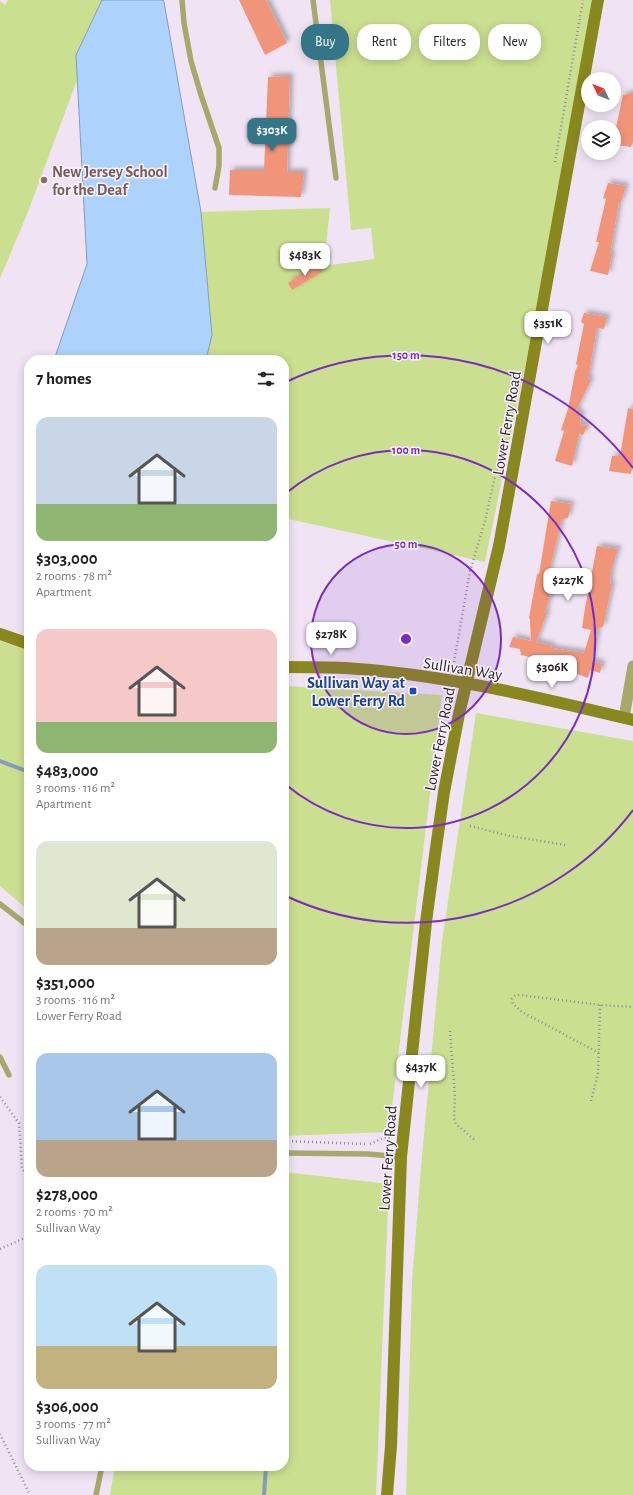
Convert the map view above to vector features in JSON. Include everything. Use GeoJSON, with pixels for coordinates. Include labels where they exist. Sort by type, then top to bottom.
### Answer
{"type":"FeatureCollection","features":[{"type":"Feature","properties":{"kind":"main road","name":"Lower Ferry Road"},"geometry":{"type":"LineString","coordinates":[[387,1495],[391,1446],[401,1157],[426,922],[444,792],[466,683],[499,546],[598,0]]}},
{"type":"Feature","properties":{"kind":"main road"},"geometry":{"type":"LineString","coordinates":[[0,634],[24,642]]}},
{"type":"Feature","properties":{"kind":"main road","name":"Sullivan Way"},"geometry":{"type":"LineString","coordinates":[[289,667],[344,668],[466,683],[628,719]]}},
{"type":"Feature","properties":{"kind":"street"},"geometry":{"type":"LineString","coordinates":[[628,719],[633,666]]}},
{"type":"Feature","properties":{"kind":"lane"},"geometry":{"type":"LineString","coordinates":[[182,0],[184,23],[191,61],[219,148],[219,166],[215,188]]}},
{"type":"Feature","properties":{"kind":"lane"},"geometry":{"type":"LineString","coordinates":[[313,0],[336,178]]}},
{"type":"Feature","properties":{"kind":"lane"},"geometry":{"type":"LineString","coordinates":[[0,904],[24,923]]}},
{"type":"Feature","properties":{"kind":"lane"},"geometry":{"type":"LineString","coordinates":[[0,1057],[9,1075]]}},
{"type":"Feature","properties":{"kind":"lane"},"geometry":{"type":"LineString","coordinates":[[289,1153],[368,1154],[401,1157]]}},
{"type":"Feature","properties":{"kind":"lane"},"geometry":{"type":"LineString","coordinates":[[96,1495],[101,1471]]}},
{"type":"Feature","properties":{"kind":"path"},"geometry":{"type":"LineString","coordinates":[[554,167],[583,0]]}},
{"type":"Feature","properties":{"kind":"path"},"geometry":{"type":"LineString","coordinates":[[454,662],[470,571],[485,521],[510,408]]}},
{"type":"Feature","properties":{"kind":"path"},"geometry":{"type":"LineString","coordinates":[[470,826],[510,836],[566,846]]}},
{"type":"Feature","properties":{"kind":"path"},"geometry":{"type":"LineString","coordinates":[[599,1052],[522,1012],[513,1004],[512,999],[515,996],[520,995],[633,1007]]}},
{"type":"Feature","properties":{"kind":"path"},"geometry":{"type":"LineString","coordinates":[[591,1101],[598,1073],[600,1004]]}},
{"type":"Feature","properties":{"kind":"path"},"geometry":{"type":"LineString","coordinates":[[450,1031],[455,1097],[454,1118],[456,1124],[476,1142]]}},
{"type":"Feature","properties":{"kind":"path"},"geometry":{"type":"LineString","coordinates":[[0,1097],[19,1122],[22,1169],[24,1171]]}},
{"type":"Feature","properties":{"kind":"path"},"geometry":{"type":"LineString","coordinates":[[289,1141],[371,1144],[383,1138],[403,1140]]}},
{"type":"Feature","properties":{"kind":"path"},"geometry":{"type":"LineString","coordinates":[[0,1249],[24,1238]]}},
{"type":"Feature","properties":{"kind":"path"},"geometry":{"type":"LineString","coordinates":[[0,1434],[30,1495]]}},
{"type":"Feature","properties":{"kind":"green space"},"geometry":{"type":"Polygon","coordinates":[[[8,0],[107,0],[26,217],[0,278],[0,1],[5,5],[8,0]]]}},
{"type":"Feature","properties":{"kind":"green space"},"geometry":{"type":"Polygon","coordinates":[[[330,0],[600,0],[585,72],[581,72],[581,93],[485,562],[289,519],[289,355],[207,355],[212,335],[201,212],[330,208],[324,266],[374,259],[371,228],[351,230],[335,60],[349,60],[349,24],[332,24],[330,0]]]}},
{"type":"Feature","properties":{"kind":"green space"},"geometry":{"type":"Polygon","coordinates":[[[0,641],[24,648],[24,907],[0,886],[0,641]]]}},
{"type":"Feature","properties":{"kind":"green space"},"geometry":{"type":"Polygon","coordinates":[[[289,686],[442,695],[389,1132],[289,1136],[289,686]]]}},
{"type":"Feature","properties":{"kind":"green space"},"geometry":{"type":"Polygon","coordinates":[[[476,713],[633,741],[633,1495],[406,1495],[412,1281],[421,1167],[442,941],[476,713]]]}},
{"type":"Feature","properties":{"kind":"green space"},"geometry":{"type":"Polygon","coordinates":[[[289,1173],[389,1184],[376,1495],[110,1495],[114,1471],[289,1471],[289,1173]]]}},
{"type":"Feature","properties":{"kind":"water"},"geometry":{"type":"Polygon","coordinates":[[[102,0],[163,0],[201,212],[212,335],[207,355],[56,355],[87,264],[76,55],[102,0]]]}},
{"type":"Feature","properties":{"kind":"building"},"geometry":{"type":"Polygon","coordinates":[[[239,0],[266,0],[287,43],[265,55],[239,0]]]}},
{"type":"Feature","properties":{"kind":"building"},"geometry":{"type":"Polygon","coordinates":[[[290,76],[287,172],[304,172],[301,197],[229,195],[230,170],[264,170],[268,77],[290,76]]]}},
{"type":"Feature","properties":{"kind":"building"},"geometry":{"type":"Polygon","coordinates":[[[633,93],[633,142],[631,147],[621,146],[621,120],[618,120],[619,112],[621,112],[623,95],[633,93]]]}},
{"type":"Feature","properties":{"kind":"building"},"geometry":{"type":"Polygon","coordinates":[[[608,183],[626,186],[621,202],[619,202],[608,275],[590,271],[599,242],[596,242],[606,199],[603,198],[608,183]]]}},
{"type":"Feature","properties":{"kind":"building"},"geometry":{"type":"Polygon","coordinates":[[[317,263],[322,272],[292,290],[288,283],[317,263]]]}},
{"type":"Feature","properties":{"kind":"building"},"geometry":{"type":"Polygon","coordinates":[[[584,313],[607,317],[604,329],[597,328],[588,379],[591,380],[576,411],[581,413],[580,424],[588,425],[583,435],[579,434],[572,466],[555,461],[564,431],[561,430],[568,409],[575,372],[578,365],[576,364],[584,324],[581,322],[584,313]]]}},
{"type":"Feature","properties":{"kind":"building"},"geometry":{"type":"Polygon","coordinates":[[[628,408],[633,409],[633,462],[631,474],[609,471],[612,456],[620,456],[628,408]]]}},
{"type":"Feature","properties":{"kind":"building"},"geometry":{"type":"Polygon","coordinates":[[[551,501],[571,504],[568,518],[562,519],[548,576],[555,578],[545,613],[547,613],[536,642],[552,646],[551,648],[584,653],[591,630],[582,628],[597,546],[618,549],[611,571],[610,584],[612,584],[603,627],[599,627],[597,632],[592,661],[602,664],[600,673],[590,670],[588,678],[564,669],[565,665],[521,655],[520,649],[509,647],[513,637],[531,641],[529,618],[537,574],[539,574],[551,501]]]}},
{"type":"Feature","properties":{"kind":"waterway"},"geometry":{"type":"LineString","coordinates":[[0,761],[24,770]]}},
{"type":"Feature","properties":{"kind":"waterway"},"geometry":{"type":"LineString","coordinates":[[264,1495],[266,1471]]}},
{"type":"Feature","properties":{"kind":"place","name":"New Jersey School for the Deaf"},"geometry":{"type":"Point","coordinates":[44,180]}},
{"type":"Feature","properties":{"kind":"place","name":"Sullivan Way at Lower Ferry Rd"},"geometry":{"type":"Point","coordinates":[413,691]}}]}
